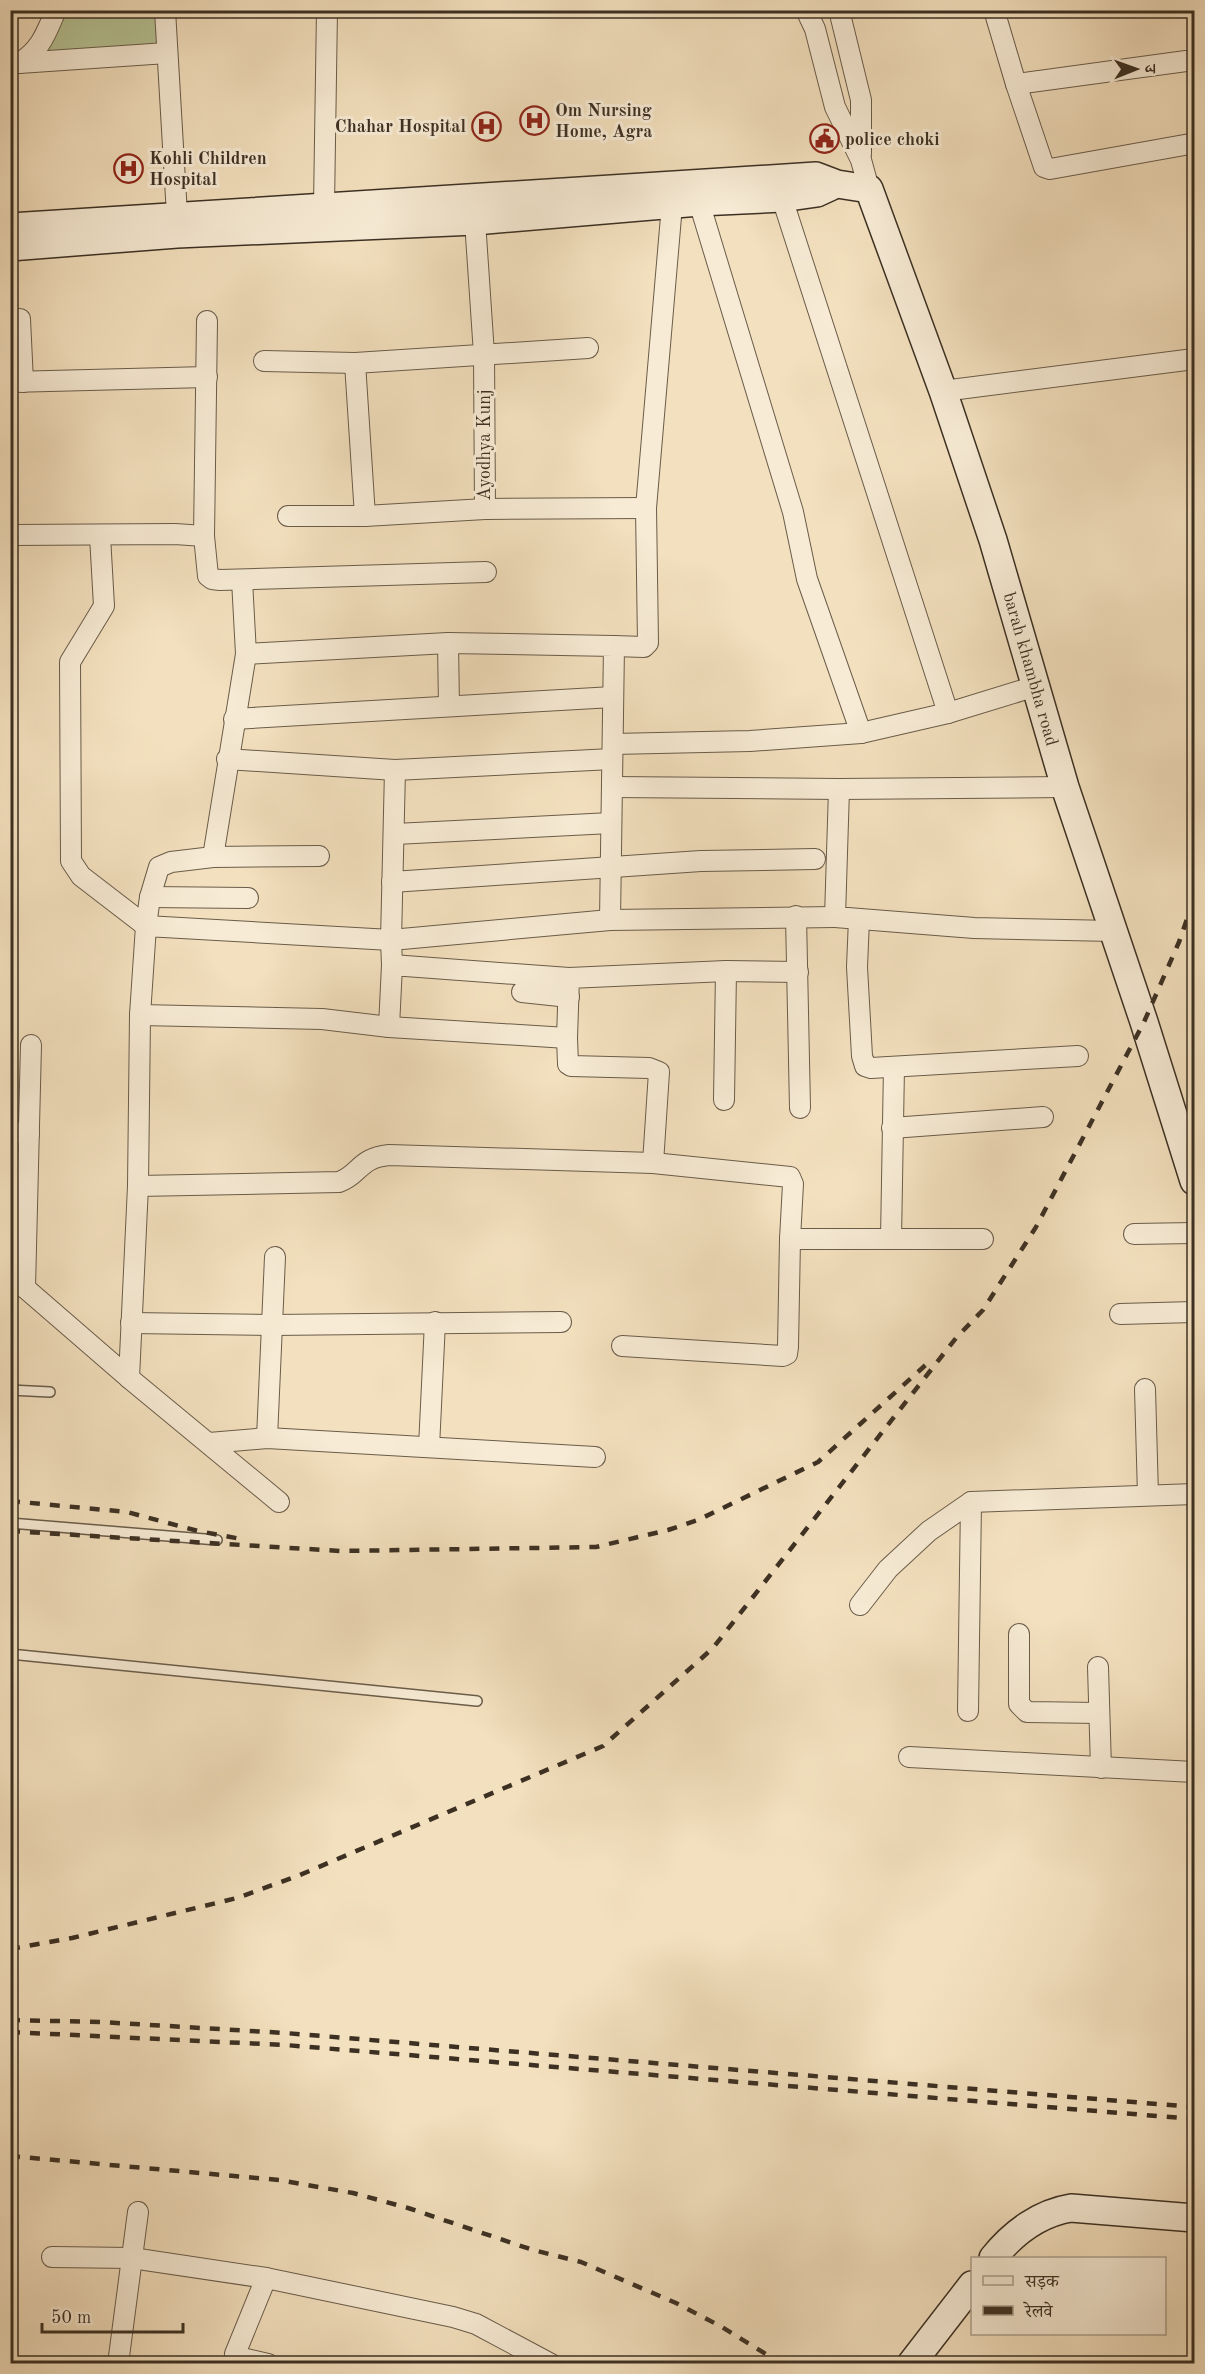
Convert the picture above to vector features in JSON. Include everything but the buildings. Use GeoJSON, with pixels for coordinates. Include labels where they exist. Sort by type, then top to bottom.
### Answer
{"type":"FeatureCollection","features":[{"type":"Feature","properties":{"kind":"street"},"geometry":{"type":"LineString","coordinates":[[15,63],[39,47],[56,10]]}},
{"type":"Feature","properties":{"kind":"street"},"geometry":{"type":"LineString","coordinates":[[165,10],[177,215]]}},
{"type":"Feature","properties":{"kind":"street"},"geometry":{"type":"LineString","coordinates":[[324,206],[327,10]]}},
{"type":"Feature","properties":{"kind":"street","name":"barah khambha road"},"geometry":{"type":"LineString","coordinates":[[806,10],[815,29],[835,107],[861,160],[868,189],[943,392],[993,540],[1065,787],[1194,1182]]}},
{"type":"Feature","properties":{"kind":"street","name":"barah khambha road"},"geometry":{"type":"LineString","coordinates":[[839,10],[861,100],[861,160]]}},
{"type":"Feature","properties":{"kind":"street"},"geometry":{"type":"LineString","coordinates":[[994,10],[1044,167],[1050,169],[1190,144]]}},
{"type":"Feature","properties":{"kind":"street"},"geometry":{"type":"LineString","coordinates":[[15,63],[167,53]]}},
{"type":"Feature","properties":{"kind":"street"},"geometry":{"type":"LineString","coordinates":[[1016,84],[1186,61]]}},
{"type":"Feature","properties":{"kind":"street"},"geometry":{"type":"LineString","coordinates":[[10,227],[816,176],[837,184],[868,189]]}},
{"type":"Feature","properties":{"kind":"street"},"geometry":{"type":"LineString","coordinates":[[10,247],[177,234],[475,221],[699,202],[782,198],[817,193],[837,184]]}},
{"type":"Feature","properties":{"kind":"street"},"geometry":{"type":"LineString","coordinates":[[782,198],[948,713]]}},
{"type":"Feature","properties":{"kind":"street"},"geometry":{"type":"LineString","coordinates":[[699,202],[793,512],[807,579],[861,733]]}},
{"type":"Feature","properties":{"kind":"street"},"geometry":{"type":"LineString","coordinates":[[246,654],[448,643],[644,647],[648,643],[646,508],[672,205]]}},
{"type":"Feature","properties":{"kind":"street","name":"Ayodhya Kunj"},"geometry":{"type":"LineString","coordinates":[[288,516],[364,516],[485,509],[484,354],[475,221]]}},
{"type":"Feature","properties":{"kind":"street"},"geometry":{"type":"LineString","coordinates":[[20,319],[17,382],[207,377]]}},
{"type":"Feature","properties":{"kind":"street"},"geometry":{"type":"LineString","coordinates":[[207,321],[204,536],[208,576],[212,579],[242,579],[486,572]]}},
{"type":"Feature","properties":{"kind":"street"},"geometry":{"type":"LineString","coordinates":[[264,361],[355,363],[588,348]]}},
{"type":"Feature","properties":{"kind":"street"},"geometry":{"type":"LineString","coordinates":[[943,392],[1194,359]]}},
{"type":"Feature","properties":{"kind":"street"},"geometry":{"type":"LineString","coordinates":[[355,363],[364,516]]}},
{"type":"Feature","properties":{"kind":"street"},"geometry":{"type":"LineString","coordinates":[[485,509],[646,508]]}},
{"type":"Feature","properties":{"kind":"street"},"geometry":{"type":"LineString","coordinates":[[10,535],[175,534],[204,536]]}},
{"type":"Feature","properties":{"kind":"street"},"geometry":{"type":"LineString","coordinates":[[100,536],[104,606],[70,662],[71,861],[81,876],[146,926],[391,940],[610,920],[796,916],[974,928],[1114,932]]}},
{"type":"Feature","properties":{"kind":"street"},"geometry":{"type":"LineString","coordinates":[[213,857],[227,759],[246,654],[242,579]]}},
{"type":"Feature","properties":{"kind":"street"},"geometry":{"type":"LineString","coordinates":[[448,643],[449,706]]}},
{"type":"Feature","properties":{"kind":"street"},"geometry":{"type":"LineString","coordinates":[[610,920],[614,646]]}},
{"type":"Feature","properties":{"kind":"street"},"geometry":{"type":"LineString","coordinates":[[227,759],[395,770],[861,733],[948,713],[1036,686]]}},
{"type":"Feature","properties":{"kind":"street"},"geometry":{"type":"LineString","coordinates":[[234,719],[613,697]]}},
{"type":"Feature","properties":{"kind":"street"},"geometry":{"type":"LineString","coordinates":[[389,1027],[395,770]]}},
{"type":"Feature","properties":{"kind":"street"},"geometry":{"type":"LineString","coordinates":[[612,787],[839,789],[1065,787]]}},
{"type":"Feature","properties":{"kind":"street"},"geometry":{"type":"LineString","coordinates":[[835,917],[839,789]]}},
{"type":"Feature","properties":{"kind":"street"},"geometry":{"type":"LineString","coordinates":[[395,834],[611,823]]}},
{"type":"Feature","properties":{"kind":"street"},"geometry":{"type":"LineString","coordinates":[[129,1378],[138,1186],[140,1015],[146,926],[157,871],[163,864],[213,857],[319,856]]}},
{"type":"Feature","properties":{"kind":"street"},"geometry":{"type":"LineString","coordinates":[[392,882],[701,861],[815,859]]}},
{"type":"Feature","properties":{"kind":"street"},"geometry":{"type":"LineString","coordinates":[[150,897],[248,898]]}},
{"type":"Feature","properties":{"kind":"street"},"geometry":{"type":"LineString","coordinates":[[796,916],[800,1108]]}},
{"type":"Feature","properties":{"kind":"street"},"geometry":{"type":"LineString","coordinates":[[859,919],[857,967],[863,1062],[871,1068],[1078,1056]]}},
{"type":"Feature","properties":{"kind":"street"},"geometry":{"type":"LineString","coordinates":[[392,966],[569,987]]}},
{"type":"Feature","properties":{"kind":"street"},"geometry":{"type":"LineString","coordinates":[[522,992],[726,971],[798,972]]}},
{"type":"Feature","properties":{"kind":"street"},"geometry":{"type":"LineString","coordinates":[[724,1100],[726,971]]}},
{"type":"Feature","properties":{"kind":"street"},"geometry":{"type":"LineString","coordinates":[[569,987],[567,1060],[571,1066],[649,1068],[659,1072],[653,1163]]}},
{"type":"Feature","properties":{"kind":"street"},"geometry":{"type":"LineString","coordinates":[[140,1015],[322,1019],[389,1027],[567,1038]]}},
{"type":"Feature","properties":{"kind":"street"},"geometry":{"type":"LineString","coordinates":[[31,1045],[20,1133],[18,1282],[129,1378],[279,1502]]}},
{"type":"Feature","properties":{"kind":"street"},"geometry":{"type":"LineString","coordinates":[[891,1239],[894,1067]]}},
{"type":"Feature","properties":{"kind":"street"},"geometry":{"type":"LineString","coordinates":[[892,1128],[1043,1117]]}},
{"type":"Feature","properties":{"kind":"street"},"geometry":{"type":"LineString","coordinates":[[138,1186],[339,1182],[370,1158],[389,1155],[653,1163],[790,1178],[793,1184],[787,1354],[778,1356],[622,1346]]}},
{"type":"Feature","properties":{"kind":"street"},"geometry":{"type":"LineString","coordinates":[[1134,1234],[1194,1233]]}},
{"type":"Feature","properties":{"kind":"street"},"geometry":{"type":"LineString","coordinates":[[790,1239],[983,1239]]}},
{"type":"Feature","properties":{"kind":"street"},"geometry":{"type":"LineString","coordinates":[[267,1438],[275,1257]]}},
{"type":"Feature","properties":{"kind":"street"},"geometry":{"type":"LineString","coordinates":[[1120,1314],[1194,1312]]}},
{"type":"Feature","properties":{"kind":"street"},"geometry":{"type":"LineString","coordinates":[[429,1447],[435,1322]]}},
{"type":"Feature","properties":{"kind":"street"},"geometry":{"type":"LineString","coordinates":[[131,1323],[272,1325],[561,1322]]}},
{"type":"Feature","properties":{"kind":"street"},"geometry":{"type":"LineString","coordinates":[[1145,1389],[1148,1495]]}},
{"type":"Feature","properties":{"kind":"street"},"geometry":{"type":"LineString","coordinates":[[209,1443],[267,1438],[595,1457]]}},
{"type":"Feature","properties":{"kind":"street"},"geometry":{"type":"LineString","coordinates":[[860,1605],[888,1569],[929,1531],[971,1502],[1194,1494]]}},
{"type":"Feature","properties":{"kind":"street"},"geometry":{"type":"LineString","coordinates":[[968,1711],[971,1502]]}},
{"type":"Feature","properties":{"kind":"street"},"geometry":{"type":"LineString","coordinates":[[1019,1634],[1019,1704],[1021,1708],[1027,1712],[1100,1713]]}},
{"type":"Feature","properties":{"kind":"street"},"geometry":{"type":"LineString","coordinates":[[1098,1667],[1101,1768]]}},
{"type":"Feature","properties":{"kind":"street"},"geometry":{"type":"LineString","coordinates":[[909,1757],[1194,1772]]}},
{"type":"Feature","properties":{"kind":"street"},"geometry":{"type":"LineString","coordinates":[[995,2257],[1019,2233],[1043,2216],[1071,2208],[1194,2218]]}},
{"type":"Feature","properties":{"kind":"street"},"geometry":{"type":"LineString","coordinates":[[118,2364],[138,2212]]}},
{"type":"Feature","properties":{"kind":"street"},"geometry":{"type":"LineString","coordinates":[[52,2257],[132,2258],[266,2278],[453,2317],[476,2324],[551,2364]]}},
{"type":"Feature","properties":{"kind":"street"},"geometry":{"type":"LineString","coordinates":[[266,2278],[235,2354],[238,2357],[268,2364]]}},
{"type":"Feature","properties":{"kind":"street"},"geometry":{"type":"LineString","coordinates":[[911,2364],[971,2286]]}},
{"type":"Feature","properties":{"kind":"lane"},"geometry":{"type":"LineString","coordinates":[[10,1390],[50,1392]]}},
{"type":"Feature","properties":{"kind":"lane"},"geometry":{"type":"LineString","coordinates":[[10,1523],[217,1540]]}},
{"type":"Feature","properties":{"kind":"lane"},"geometry":{"type":"LineString","coordinates":[[10,1654],[477,1701]]}},
{"type":"Feature","properties":{"kind":"green space"},"geometry":{"type":"Polygon","coordinates":[[[62,11],[158,11],[160,52],[42,53],[62,11]]]}},
{"type":"Feature","properties":{"kind":"railway"},"geometry":{"type":"LineString","coordinates":[[10,1949],[72,1938],[237,1898],[300,1875],[603,1746],[713,1648],[956,1338],[983,1310],[1036,1227],[1144,1022],[1179,942],[1194,899]]}},
{"type":"Feature","properties":{"kind":"railway"},"geometry":{"type":"LineString","coordinates":[[10,1531],[341,1551],[596,1547],[668,1530],[698,1520],[818,1462],[929,1362]]}},
{"type":"Feature","properties":{"kind":"railway"},"geometry":{"type":"LineString","coordinates":[[10,1501],[127,1512],[198,1531],[241,1539]]}},
{"type":"Feature","properties":{"kind":"railway"},"geometry":{"type":"LineString","coordinates":[[10,2020],[101,2022],[285,2033],[1194,2107]]}},
{"type":"Feature","properties":{"kind":"railway"},"geometry":{"type":"LineString","coordinates":[[10,2032],[285,2045],[1194,2119]]}},
{"type":"Feature","properties":{"kind":"railway"},"geometry":{"type":"LineString","coordinates":[[10,2156],[279,2180],[353,2193],[408,2208],[533,2250],[581,2262],[676,2303],[722,2327],[782,2364]]}},
{"type":"Feature","properties":{"kind":"place","name":"Om Nursing Home, Agra"},"geometry":{"type":"Point","coordinates":[534,120]}},
{"type":"Feature","properties":{"kind":"place","name":"Chahar Hospital"},"geometry":{"type":"Point","coordinates":[487,126]}},
{"type":"Feature","properties":{"kind":"place","name":"police choki"},"geometry":{"type":"Point","coordinates":[824,139]}},
{"type":"Feature","properties":{"kind":"place","name":"Kohli Children Hospital"},"geometry":{"type":"Point","coordinates":[128,168]}}]}
